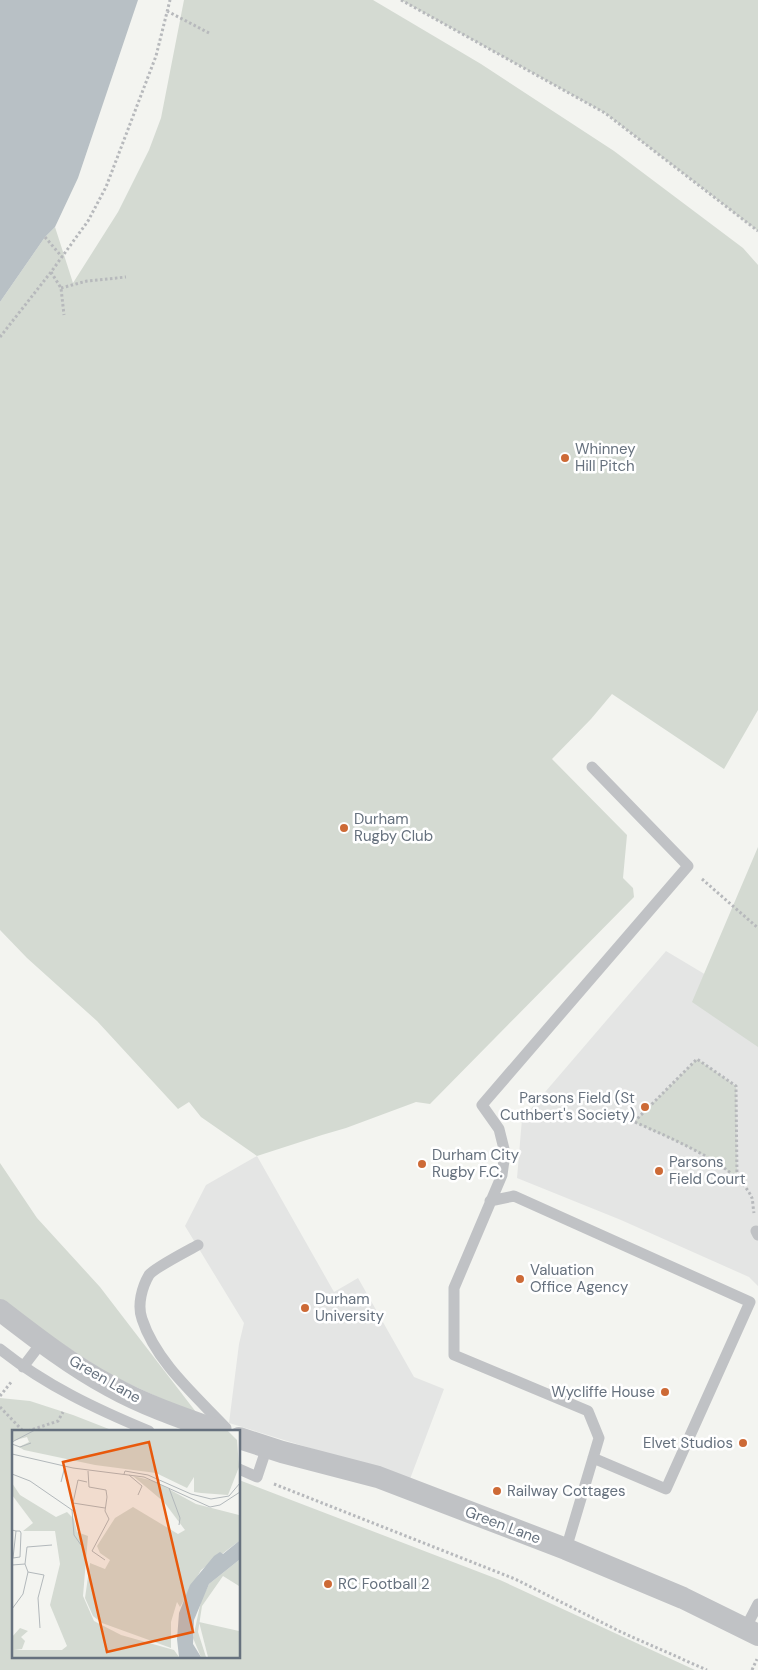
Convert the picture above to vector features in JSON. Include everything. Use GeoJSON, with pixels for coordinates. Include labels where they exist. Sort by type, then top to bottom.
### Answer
{"type":"FeatureCollection","features":[{"type":"Feature","properties":{"kind":"street","name":"Green Lane"},"geometry":{"type":"LineString","coordinates":[[0,1310],[42,1342],[109,1386],[168,1413],[216,1430]]}},
{"type":"Feature","properties":{"kind":"street","name":"Green Lane"},"geometry":{"type":"LineString","coordinates":[[240,1438],[378,1477],[566,1549],[683,1598],[752,1632]]}},
{"type":"Feature","properties":{"kind":"lane"},"geometry":{"type":"LineString","coordinates":[[566,1549],[599,1438],[588,1411],[454,1355],[454,1288],[502,1176],[506,1153],[499,1129],[482,1105],[688,866],[592,766]]}},
{"type":"Feature","properties":{"kind":"lane"},"geometry":{"type":"LineString","coordinates":[[490,1201],[514,1196],[750,1302],[666,1489],[593,1458]]}},
{"type":"Feature","properties":{"kind":"lane"},"geometry":{"type":"LineString","coordinates":[[198,1245],[150,1274],[140,1298],[142,1318],[156,1348],[182,1382],[228,1430]]}},
{"type":"Feature","properties":{"kind":"lane"},"geometry":{"type":"LineString","coordinates":[[23,1367],[42,1342]]}},
{"type":"Feature","properties":{"kind":"lane"},"geometry":{"type":"LineString","coordinates":[[0,1349],[23,1367],[73,1397],[147,1430]]}},
{"type":"Feature","properties":{"kind":"lane"},"geometry":{"type":"LineString","coordinates":[[240,1470],[258,1477],[267,1447]]}},
{"type":"Feature","properties":{"kind":"lane"},"geometry":{"type":"LineString","coordinates":[[752,1632],[758,1604]]}},
{"type":"Feature","properties":{"kind":"path"},"geometry":{"type":"LineString","coordinates":[[0,337],[88,221],[106,187],[156,56],[170,0]]}},
{"type":"Feature","properties":{"kind":"path"},"geometry":{"type":"LineString","coordinates":[[401,0],[605,113],[758,232]]}},
{"type":"Feature","properties":{"kind":"path"},"geometry":{"type":"LineString","coordinates":[[168,12],[208,32]]}},
{"type":"Feature","properties":{"kind":"path"},"geometry":{"type":"LineString","coordinates":[[45,237],[62,257]]}},
{"type":"Feature","properties":{"kind":"path"},"geometry":{"type":"LineString","coordinates":[[51,272],[61,288],[64,315]]}},
{"type":"Feature","properties":{"kind":"path"},"geometry":{"type":"LineString","coordinates":[[61,288],[87,281],[126,277]]}},
{"type":"Feature","properties":{"kind":"path"},"geometry":{"type":"LineString","coordinates":[[688,866],[758,928]]}},
{"type":"Feature","properties":{"kind":"path"},"geometry":{"type":"LineString","coordinates":[[634,1122],[697,1059],[736,1086],[737,1179]]}},
{"type":"Feature","properties":{"kind":"path"},"geometry":{"type":"LineString","coordinates":[[616,1114],[719,1164],[737,1179],[752,1199],[757,1233]]}},
{"type":"Feature","properties":{"kind":"path"},"geometry":{"type":"LineString","coordinates":[[31,1430],[58,1421],[73,1397]]}},
{"type":"Feature","properties":{"kind":"path"},"geometry":{"type":"LineString","coordinates":[[0,1407],[22,1430]]}},
{"type":"Feature","properties":{"kind":"path"},"geometry":{"type":"LineString","coordinates":[[258,1477],[515,1579],[621,1632],[707,1670]]}},
{"type":"Feature","properties":{"kind":"path"},"geometry":{"type":"LineString","coordinates":[[752,1670],[758,1658]]}},
{"type":"Feature","properties":{"kind":"shaded area"},"geometry":{"type":"Polygon","coordinates":[[[0,0],[138,0],[78,178],[55,227],[45,237],[0,302],[0,0]]]}},
{"type":"Feature","properties":{"kind":"shaded area"},"geometry":{"type":"Polygon","coordinates":[[[184,0],[373,0],[481,64],[614,151],[743,248],[758,265],[758,710],[724,769],[612,694],[591,719],[552,759],[627,835],[623,878],[633,888],[634,897],[430,1104],[416,1102],[346,1128],[257,1156],[201,1117],[189,1102],[178,1109],[97,1021],[27,958],[0,930],[0,302],[45,237],[55,227],[73,283],[118,212],[149,150],[161,118],[184,0]]]}},
{"type":"Feature","properties":{"kind":"shaded area"},"geometry":{"type":"Polygon","coordinates":[[[401,0],[758,0],[758,231],[605,113],[401,0]]]}},
{"type":"Feature","properties":{"kind":"shaded area"},"geometry":{"type":"Polygon","coordinates":[[[758,847],[758,1047],[692,1002],[758,847]]]}},
{"type":"Feature","properties":{"kind":"shaded area","name":"Parsons Field (St Cuthbert's Society)"},"geometry":{"type":"Polygon","coordinates":[[[666,951],[758,1006],[758,1286],[749,1277],[621,1220],[517,1178],[522,1119],[666,951]]]}},
{"type":"Feature","properties":{"kind":"shaded area"},"geometry":{"type":"Polygon","coordinates":[[[697,1059],[736,1086],[737,1179],[716,1162],[634,1122],[697,1059]]]}},
{"type":"Feature","properties":{"kind":"shaded area","name":"Durham University"},"geometry":{"type":"Polygon","coordinates":[[[257,1156],[334,1292],[358,1278],[414,1377],[444,1389],[410,1479],[229,1423],[239,1344],[244,1323],[185,1226],[206,1185],[257,1156]]]}},
{"type":"Feature","properties":{"kind":"shaded area"},"geometry":{"type":"Polygon","coordinates":[[[0,1163],[37,1218],[100,1287],[199,1416],[110,1375],[0,1303],[0,1163]]]}},
{"type":"Feature","properties":{"kind":"shaded area"},"geometry":{"type":"Polygon","coordinates":[[[0,1398],[30,1401],[111,1430],[12,1430],[12,1658],[240,1658],[240,1480],[500,1580],[695,1670],[0,1670],[0,1398]]]}},
{"type":"Feature","properties":{"kind":"place","name":"Whinney Hill Pitch"},"geometry":{"type":"Point","coordinates":[565,458]}},
{"type":"Feature","properties":{"kind":"place","name":"Durham Rugby Club"},"geometry":{"type":"Point","coordinates":[344,828]}},
{"type":"Feature","properties":{"kind":"place","name":"Parsons Field (St Cuthbert's Society)"},"geometry":{"type":"Point","coordinates":[645,1107]}},
{"type":"Feature","properties":{"kind":"place","name":"Durham City Rugby F.C."},"geometry":{"type":"Point","coordinates":[422,1164]}},
{"type":"Feature","properties":{"kind":"place","name":"Parsons Field Court"},"geometry":{"type":"Point","coordinates":[659,1171]}},
{"type":"Feature","properties":{"kind":"place","name":"Valuation Office Agency"},"geometry":{"type":"Point","coordinates":[520,1279]}},
{"type":"Feature","properties":{"kind":"place","name":"Durham University"},"geometry":{"type":"Point","coordinates":[305,1308]}},
{"type":"Feature","properties":{"kind":"place","name":"Wycliffe House"},"geometry":{"type":"Point","coordinates":[665,1392]}},
{"type":"Feature","properties":{"kind":"place","name":"Elvet Studios"},"geometry":{"type":"Point","coordinates":[743,1443]}},
{"type":"Feature","properties":{"kind":"place","name":"Railway Cottages"},"geometry":{"type":"Point","coordinates":[497,1491]}},
{"type":"Feature","properties":{"kind":"place","name":"RC Football 2"},"geometry":{"type":"Point","coordinates":[328,1584]}}]}
